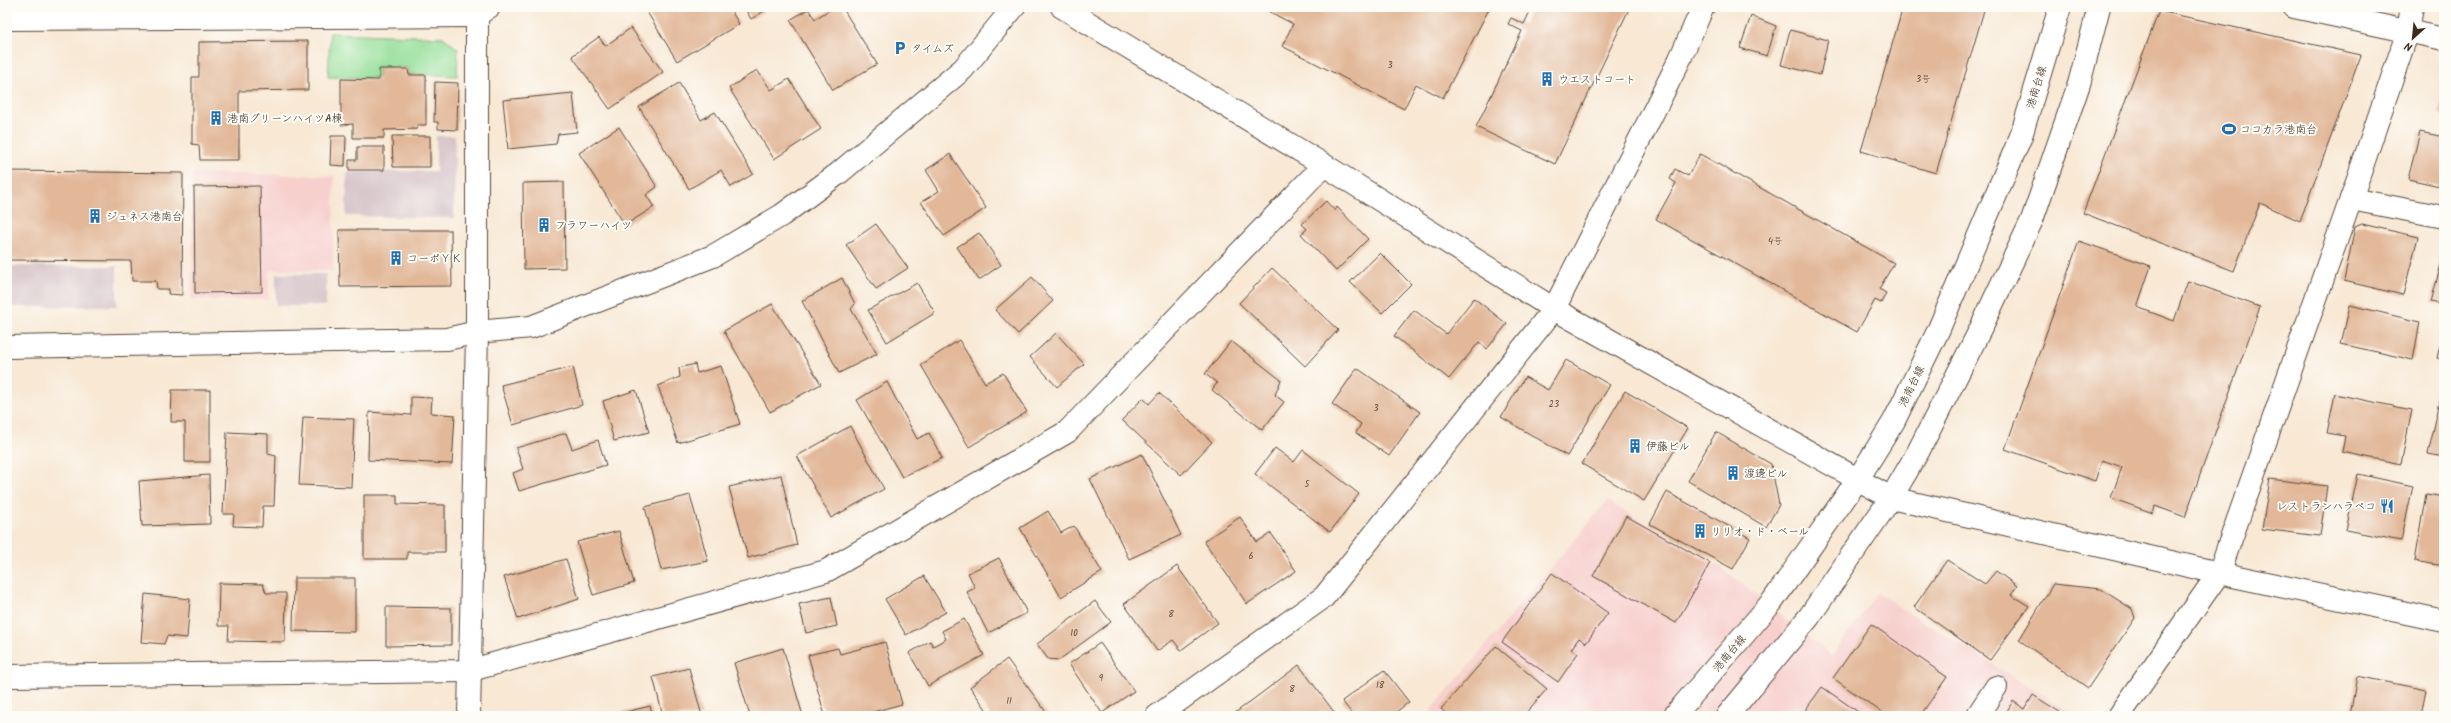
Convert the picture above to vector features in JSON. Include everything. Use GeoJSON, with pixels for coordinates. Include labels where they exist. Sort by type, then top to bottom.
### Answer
{"type":"FeatureCollection","features":[{"type":"Feature","properties":{"kind":"street"},"geometry":{"type":"LineString","coordinates":[[7,347],[448,339],[477,332],[531,327],[713,256],[782,215],[839,173],[963,70],[1014,7]]}},
{"type":"Feature","properties":{"kind":"street"},"geometry":{"type":"LineString","coordinates":[[1062,7],[1324,165],[1554,309],[1892,498],[2219,573],[2444,621]]}},
{"type":"Feature","properties":{"kind":"street"},"geometry":{"type":"LineString","coordinates":[[1157,716],[1180,709],[1324,597],[1554,309],[1679,61],[1703,7]]}},
{"type":"Feature","properties":{"kind":"street","name":"港南台線"},"geometry":{"type":"LineString","coordinates":[[1674,716],[1772,602],[1858,480],[1894,421],[1938,331],[1976,246],[2021,136],[2060,7]]}},
{"type":"Feature","properties":{"kind":"street"},"geometry":{"type":"LineString","coordinates":[[1727,716],[1809,617],[1892,498],[1918,452],[1980,330],[2032,220],[2079,84],[2099,7]]}},
{"type":"Feature","properties":{"kind":"street"},"geometry":{"type":"LineString","coordinates":[[2294,7],[2444,39]]}},
{"type":"Feature","properties":{"kind":"street"},"geometry":{"type":"LineString","coordinates":[[2119,716],[2219,573],[2351,199],[2408,31],[2412,7]]}},
{"type":"Feature","properties":{"kind":"street"},"geometry":{"type":"LineString","coordinates":[[7,19],[73,14],[481,10],[477,332],[468,671],[469,716]]}},
{"type":"Feature","properties":{"kind":"street"},"geometry":{"type":"LineString","coordinates":[[7,676],[468,671],[826,571],[1067,432],[1324,165]]}},
{"type":"Feature","properties":{"kind":"street"},"geometry":{"type":"LineString","coordinates":[[2351,199],[2444,217]]}},
{"type":"Feature","properties":{"kind":"street"},"geometry":{"type":"LineString","coordinates":[[1977,716],[1996,687]]}},
{"type":"Feature","properties":{"kind":"shaded area"},"geometry":{"type":"Polygon","coordinates":[[[436,136],[455,136],[454,218],[346,216],[347,172],[436,171],[436,136]]]}},
{"type":"Feature","properties":{"kind":"shaded area"},"geometry":{"type":"Polygon","coordinates":[[[193,173],[334,176],[333,271],[269,270],[268,300],[191,299],[193,173]]]}},
{"type":"Feature","properties":{"kind":"shaded area"},"geometry":{"type":"Polygon","coordinates":[[[8,266],[117,266],[117,306],[8,307],[8,266]]]}},
{"type":"Feature","properties":{"kind":"shaded area"},"geometry":{"type":"Polygon","coordinates":[[[276,274],[326,274],[326,306],[276,306],[276,274]]]}},
{"type":"Feature","properties":{"kind":"shaded area"},"geometry":{"type":"Polygon","coordinates":[[[1607,501],[1721,567],[1832,656],[1877,593],[2077,716],[1437,716],[1431,711],[1607,501]]]}},
{"type":"Feature","properties":{"kind":"green space"},"geometry":{"type":"Polygon","coordinates":[[[330,33],[443,37],[458,49],[457,76],[409,74],[409,68],[378,67],[378,78],[328,77],[330,33]]]}},
{"type":"Feature","properties":{"kind":"building"},"geometry":{"type":"Polygon","coordinates":[[[644,7],[729,7],[739,24],[677,61],[644,7]]]}},
{"type":"Feature","properties":{"kind":"building"},"geometry":{"type":"Polygon","coordinates":[[[744,7],[771,7],[751,19],[744,7]]]}},
{"type":"Feature","properties":{"kind":"building"},"geometry":{"type":"Polygon","coordinates":[[[834,7],[842,7],[877,64],[833,90],[790,20],[808,9],[815,19],[834,7]]]}},
{"type":"Feature","properties":{"kind":"building"},"geometry":{"type":"Polygon","coordinates":[[[1270,7],[1490,7],[1443,98],[1416,84],[1404,109],[1282,46],[1293,24],[1268,11],[1270,7]]]}},
{"type":"Feature","properties":{"kind":"building","name":"ウエストコート"},"geometry":{"type":"Polygon","coordinates":[[[1532,7],[1630,7],[1555,164],[1476,127],[1522,31],[1508,24],[1511,18],[1524,24],[1532,7]]]}},
{"type":"Feature","properties":{"kind":"building"},"geometry":{"type":"Polygon","coordinates":[[[1903,7],[1985,7],[1936,173],[1861,151],[1903,7]]]}},
{"type":"Feature","properties":{"kind":"building"},"geometry":{"type":"Polygon","coordinates":[[[2159,11],[2361,55],[2300,221],[2260,203],[2234,271],[2083,213],[2159,11]]]}},
{"type":"Feature","properties":{"kind":"building"},"geometry":{"type":"Polygon","coordinates":[[[1751,16],[1776,26],[1767,56],[1740,48],[1751,16]]]}},
{"type":"Feature","properties":{"kind":"building"},"geometry":{"type":"Polygon","coordinates":[[[631,28],[663,72],[610,109],[572,56],[599,37],[605,46],[631,28]]]}},
{"type":"Feature","properties":{"kind":"building"},"geometry":{"type":"Polygon","coordinates":[[[1790,30],[1828,40],[1820,75],[1781,65],[1790,30]]]}},
{"type":"Feature","properties":{"kind":"building","name":"港南グリーンハイツA棟"},"geometry":{"type":"Polygon","coordinates":[[[308,41],[308,90],[239,91],[239,160],[200,160],[199,145],[192,144],[192,77],[199,77],[199,42],[308,41]]]}},
{"type":"Feature","properties":{"kind":"building"},"geometry":{"type":"Polygon","coordinates":[[[379,69],[408,69],[409,75],[426,75],[426,125],[417,125],[417,129],[384,130],[384,138],[353,138],[353,124],[341,125],[341,79],[379,80],[379,69]]]}},
{"type":"Feature","properties":{"kind":"building"},"geometry":{"type":"Polygon","coordinates":[[[757,70],[771,90],[789,79],[821,129],[774,159],[729,88],[757,70]]]}},
{"type":"Feature","properties":{"kind":"building"},"geometry":{"type":"Polygon","coordinates":[[[435,82],[458,83],[457,130],[438,129],[438,122],[434,122],[435,82]]]}},
{"type":"Feature","properties":{"kind":"building"},"geometry":{"type":"Polygon","coordinates":[[[679,83],[701,120],[715,112],[753,174],[731,187],[721,170],[689,189],[639,107],[679,83]]]}},
{"type":"Feature","properties":{"kind":"building"},"geometry":{"type":"Polygon","coordinates":[[[573,93],[577,132],[558,134],[556,144],[508,149],[503,100],[573,93]]]}},
{"type":"Feature","properties":{"kind":"building"},"geometry":{"type":"Polygon","coordinates":[[[2444,93],[2444,115],[2439,113],[2444,93]]]}},
{"type":"Feature","properties":{"kind":"building"},"geometry":{"type":"Polygon","coordinates":[[[619,127],[657,187],[646,195],[654,207],[625,225],[579,153],[619,127]]]}},
{"type":"Feature","properties":{"kind":"building"},"geometry":{"type":"Polygon","coordinates":[[[2420,132],[2444,137],[2444,187],[2408,179],[2420,132]]]}},
{"type":"Feature","properties":{"kind":"building"},"geometry":{"type":"Polygon","coordinates":[[[331,136],[346,136],[345,166],[330,165],[331,136]]]}},
{"type":"Feature","properties":{"kind":"building"},"geometry":{"type":"Polygon","coordinates":[[[392,136],[430,136],[430,167],[393,167],[392,136]]]}},
{"type":"Feature","properties":{"kind":"building"},"geometry":{"type":"Polygon","coordinates":[[[357,147],[384,147],[384,170],[349,170],[349,160],[357,160],[357,147]]]}},
{"type":"Feature","properties":{"kind":"building"},"geometry":{"type":"Polygon","coordinates":[[[950,154],[986,208],[944,236],[921,202],[939,191],[926,170],[950,154]]]}},
{"type":"Feature","properties":{"kind":"building"},"geometry":{"type":"Polygon","coordinates":[[[1700,154],[1894,263],[1879,289],[1886,293],[1881,303],[1875,300],[1857,332],[1656,219],[1676,183],[1670,179],[1675,169],[1688,176],[1700,154]]]}},
{"type":"Feature","properties":{"kind":"building","name":"ジュネス港南台"},"geometry":{"type":"Polygon","coordinates":[[[7,171],[183,173],[182,295],[168,294],[169,289],[157,289],[156,281],[132,281],[131,261],[7,260],[7,171]]]}},
{"type":"Feature","properties":{"kind":"building","name":"フラワーハイツ"},"geometry":{"type":"Polygon","coordinates":[[[564,182],[565,268],[524,269],[523,183],[564,182]]]}},
{"type":"Feature","properties":{"kind":"building"},"geometry":{"type":"Polygon","coordinates":[[[260,186],[262,292],[195,293],[194,187],[260,186]]]}},
{"type":"Feature","properties":{"kind":"building"},"geometry":{"type":"Polygon","coordinates":[[[1326,201],[1335,211],[1337,207],[1368,239],[1336,271],[1301,234],[1307,229],[1302,224],[1326,201]]]}},
{"type":"Feature","properties":{"kind":"building"},"geometry":{"type":"Polygon","coordinates":[[[876,224],[908,268],[876,289],[846,245],[876,224]]]}},
{"type":"Feature","properties":{"kind":"building"},"geometry":{"type":"Polygon","coordinates":[[[2362,224],[2418,237],[2403,295],[2344,281],[2355,227],[2362,224]]]}},
{"type":"Feature","properties":{"kind":"building","name":"コーポＹＫ"},"geometry":{"type":"Polygon","coordinates":[[[339,230],[451,230],[452,286],[340,287],[339,230]]]}},
{"type":"Feature","properties":{"kind":"building"},"geometry":{"type":"Polygon","coordinates":[[[979,233],[1001,265],[979,280],[957,247],[979,233]]]}},
{"type":"Feature","properties":{"kind":"building"},"geometry":{"type":"Polygon","coordinates":[[[2079,241],[2151,266],[2137,307],[2174,321],[2188,281],[2260,307],[2185,517],[2155,506],[2153,513],[2111,498],[2122,467],[2102,460],[2095,481],[2005,449],[2079,241]]]}},
{"type":"Feature","properties":{"kind":"building"},"geometry":{"type":"Polygon","coordinates":[[[1380,253],[1411,284],[1382,313],[1350,282],[1380,253]]]}},
{"type":"Feature","properties":{"kind":"building"},"geometry":{"type":"Polygon","coordinates":[[[2444,253],[2444,305],[2431,302],[2444,253]]]}},
{"type":"Feature","properties":{"kind":"building"},"geometry":{"type":"Polygon","coordinates":[[[1272,268],[1338,330],[1305,366],[1239,303],[1272,268]]]}},
{"type":"Feature","properties":{"kind":"building"},"geometry":{"type":"Polygon","coordinates":[[[1032,277],[1053,301],[1018,334],[995,310],[1032,277]]]}},
{"type":"Feature","properties":{"kind":"building"},"geometry":{"type":"Polygon","coordinates":[[[842,278],[855,304],[851,309],[877,354],[839,373],[802,301],[842,278]]]}},
{"type":"Feature","properties":{"kind":"building"},"geometry":{"type":"Polygon","coordinates":[[[917,283],[935,313],[887,342],[868,310],[917,283]]]}},
{"type":"Feature","properties":{"kind":"building"},"geometry":{"type":"Polygon","coordinates":[[[1474,298],[1507,324],[1487,349],[1479,342],[1449,379],[1394,336],[1414,310],[1446,334],[1474,298]]]}},
{"type":"Feature","properties":{"kind":"building"},"geometry":{"type":"Polygon","coordinates":[[[772,304],[821,384],[770,412],[724,331],[772,304]]]}},
{"type":"Feature","properties":{"kind":"building"},"geometry":{"type":"Polygon","coordinates":[[[2350,305],[2420,322],[2413,360],[2341,344],[2350,305]]]}},
{"type":"Feature","properties":{"kind":"building"},"geometry":{"type":"Polygon","coordinates":[[[2444,329],[2444,360],[2437,358],[2444,329]]]}},
{"type":"Feature","properties":{"kind":"building"},"geometry":{"type":"Polygon","coordinates":[[[1056,333],[1084,364],[1057,387],[1030,357],[1056,333]]]}},
{"type":"Feature","properties":{"kind":"building"},"geometry":{"type":"Polygon","coordinates":[[[959,340],[985,383],[1003,373],[1027,412],[969,447],[921,365],[959,340]]]}},
{"type":"Feature","properties":{"kind":"building"},"geometry":{"type":"Polygon","coordinates":[[[1231,341],[1281,380],[1275,395],[1284,402],[1262,430],[1212,390],[1217,383],[1205,374],[1231,341]]]}},
{"type":"Feature","properties":{"kind":"building"},"geometry":{"type":"Polygon","coordinates":[[[1566,360],[1610,385],[1567,456],[1501,417],[1525,377],[1548,390],[1566,360]]]}},
{"type":"Feature","properties":{"kind":"building"},"geometry":{"type":"Polygon","coordinates":[[[695,364],[697,373],[721,366],[740,424],[678,443],[658,386],[680,377],[679,368],[695,364]]]}},
{"type":"Feature","properties":{"kind":"building"},"geometry":{"type":"Polygon","coordinates":[[[573,367],[582,405],[513,425],[501,385],[573,367]]]}},
{"type":"Feature","properties":{"kind":"building"},"geometry":{"type":"Polygon","coordinates":[[[1357,368],[1420,412],[1389,456],[1356,433],[1361,424],[1332,404],[1357,368]]]}},
{"type":"Feature","properties":{"kind":"building"},"geometry":{"type":"Polygon","coordinates":[[[887,382],[917,439],[929,433],[942,458],[902,477],[857,400],[887,382]]]}},
{"type":"Feature","properties":{"kind":"building"},"geometry":{"type":"Polygon","coordinates":[[[2444,384],[2444,457],[2428,454],[2444,384]]]}},
{"type":"Feature","properties":{"kind":"building"},"geometry":{"type":"Polygon","coordinates":[[[172,390],[210,390],[210,462],[185,462],[185,422],[171,422],[172,390]]]}},
{"type":"Feature","properties":{"kind":"building"},"geometry":{"type":"Polygon","coordinates":[[[636,390],[649,432],[614,441],[603,401],[636,390]]]}},
{"type":"Feature","properties":{"kind":"building","name":"伊藤ビル"},"geometry":{"type":"Polygon","coordinates":[[[1625,391],[1688,428],[1644,501],[1582,464],[1625,391]]]}},
{"type":"Feature","properties":{"kind":"building"},"geometry":{"type":"Polygon","coordinates":[[[1159,393],[1212,442],[1181,475],[1122,420],[1143,398],[1149,404],[1159,393]]]}},
{"type":"Feature","properties":{"kind":"building"},"geometry":{"type":"Polygon","coordinates":[[[2335,394],[2412,410],[2401,464],[2342,452],[2345,436],[2327,433],[2335,394]]]}},
{"type":"Feature","properties":{"kind":"building"},"geometry":{"type":"Polygon","coordinates":[[[411,397],[432,398],[431,413],[455,415],[452,464],[368,460],[369,412],[411,415],[411,397]]]}},
{"type":"Feature","properties":{"kind":"building"},"geometry":{"type":"Polygon","coordinates":[[[303,417],[354,419],[351,487],[299,485],[303,417]]]}},
{"type":"Feature","properties":{"kind":"building"},"geometry":{"type":"Polygon","coordinates":[[[850,426],[884,489],[831,518],[797,456],[850,426]]]}},
{"type":"Feature","properties":{"kind":"building"},"geometry":{"type":"Polygon","coordinates":[[[227,432],[268,434],[268,454],[276,456],[274,506],[263,506],[262,527],[233,526],[234,514],[223,514],[227,432]]]}},
{"type":"Feature","properties":{"kind":"building","name":"渡邊ビル"},"geometry":{"type":"Polygon","coordinates":[[[1716,432],[1771,464],[1779,505],[1766,527],[1688,481],[1716,432]]]}},
{"type":"Feature","properties":{"kind":"building"},"geometry":{"type":"Polygon","coordinates":[[[566,433],[572,449],[598,440],[606,465],[519,491],[513,473],[523,469],[516,448],[566,433]]]}},
{"type":"Feature","properties":{"kind":"building"},"geometry":{"type":"Polygon","coordinates":[[[1275,448],[1294,462],[1303,450],[1359,494],[1330,532],[1255,474],[1275,448]]]}},
{"type":"Feature","properties":{"kind":"building"},"geometry":{"type":"Polygon","coordinates":[[[1142,454],[1181,535],[1129,559],[1090,479],[1142,454]]]}},
{"type":"Feature","properties":{"kind":"building"},"geometry":{"type":"Polygon","coordinates":[[[2358,474],[2413,486],[2401,541],[2346,530],[2358,474]]]}},
{"type":"Feature","properties":{"kind":"building"},"geometry":{"type":"Polygon","coordinates":[[[209,475],[210,524],[142,526],[139,481],[209,475]]]}},
{"type":"Feature","properties":{"kind":"building"},"geometry":{"type":"Polygon","coordinates":[[[781,475],[797,545],[748,558],[729,487],[781,475]]]}},
{"type":"Feature","properties":{"kind":"building"},"geometry":{"type":"Polygon","coordinates":[[[2270,479],[2327,486],[2320,536],[2262,529],[2270,479]]]}},
{"type":"Feature","properties":{"kind":"building","name":"リリオ・ド・ベール"},"geometry":{"type":"Polygon","coordinates":[[[1667,492],[1750,538],[1733,569],[1650,524],[1667,492]]]}},
{"type":"Feature","properties":{"kind":"building"},"geometry":{"type":"Polygon","coordinates":[[[2426,494],[2444,497],[2444,566],[2414,561],[2426,494]]]}},
{"type":"Feature","properties":{"kind":"building"},"geometry":{"type":"Polygon","coordinates":[[[364,495],[397,495],[397,504],[445,505],[445,552],[407,552],[407,559],[364,559],[364,495]]]}},
{"type":"Feature","properties":{"kind":"building"},"geometry":{"type":"Polygon","coordinates":[[[690,495],[708,561],[661,570],[645,507],[690,495]]]}},
{"type":"Feature","properties":{"kind":"building"},"geometry":{"type":"Polygon","coordinates":[[[1048,511],[1061,533],[1074,526],[1102,572],[1061,597],[1020,528],[1048,511]]]}},
{"type":"Feature","properties":{"kind":"building"},"geometry":{"type":"Polygon","coordinates":[[[1626,516],[1710,563],[1676,623],[1593,576],[1626,516]]]}},
{"type":"Feature","properties":{"kind":"building"},"geometry":{"type":"Polygon","coordinates":[[[1240,517],[1257,542],[1271,533],[1296,571],[1247,604],[1204,541],[1240,517]]]}},
{"type":"Feature","properties":{"kind":"building"},"geometry":{"type":"Polygon","coordinates":[[[619,531],[634,583],[593,595],[577,542],[619,531]]]}},
{"type":"Feature","properties":{"kind":"building"},"geometry":{"type":"Polygon","coordinates":[[[999,558],[1027,613],[988,633],[967,592],[975,588],[968,573],[999,558]]]}},
{"type":"Feature","properties":{"kind":"building"},"geometry":{"type":"Polygon","coordinates":[[[566,559],[579,599],[518,619],[504,577],[566,559]]]}},
{"type":"Feature","properties":{"kind":"building"},"geometry":{"type":"Polygon","coordinates":[[[1947,560],[1985,584],[1996,571],[2017,586],[2011,595],[2029,606],[1990,660],[1914,607],[1947,560]]]}},
{"type":"Feature","properties":{"kind":"building"},"geometry":{"type":"Polygon","coordinates":[[[1177,566],[1218,623],[1181,650],[1173,640],[1157,651],[1124,604],[1177,566]]]}},
{"type":"Feature","properties":{"kind":"building"},"geometry":{"type":"Polygon","coordinates":[[[1552,573],[1608,613],[1586,643],[1579,638],[1571,649],[1578,653],[1558,682],[1502,642],[1552,573]]]}},
{"type":"Feature","properties":{"kind":"building"},"geometry":{"type":"Polygon","coordinates":[[[924,576],[946,612],[906,635],[885,599],[924,576]]]}},
{"type":"Feature","properties":{"kind":"building"},"geometry":{"type":"Polygon","coordinates":[[[294,578],[355,578],[355,632],[293,631],[294,578]]]}},
{"type":"Feature","properties":{"kind":"building"},"geometry":{"type":"Polygon","coordinates":[[[219,583],[263,584],[266,593],[286,593],[285,642],[228,641],[229,626],[218,626],[219,583]]]}},
{"type":"Feature","properties":{"kind":"building"},"geometry":{"type":"Polygon","coordinates":[[[2053,584],[2101,589],[2132,609],[2135,618],[2088,688],[2019,640],[2053,584]]]}},
{"type":"Feature","properties":{"kind":"building"},"geometry":{"type":"Polygon","coordinates":[[[145,594],[190,599],[187,638],[167,636],[164,644],[141,642],[145,594]]]}},
{"type":"Feature","properties":{"kind":"building"},"geometry":{"type":"Polygon","coordinates":[[[831,597],[837,626],[806,633],[799,604],[831,597]]]}},
{"type":"Feature","properties":{"kind":"building"},"geometry":{"type":"Polygon","coordinates":[[[1095,601],[1111,622],[1059,660],[1048,659],[1037,644],[1095,601]]]}},
{"type":"Feature","properties":{"kind":"building"},"geometry":{"type":"Polygon","coordinates":[[[386,607],[451,608],[451,645],[386,646],[386,607]]]}},
{"type":"Feature","properties":{"kind":"building"},"geometry":{"type":"Polygon","coordinates":[[[964,619],[984,655],[928,686],[909,653],[930,641],[933,646],[946,639],[942,631],[964,619]]]}},
{"type":"Feature","properties":{"kind":"building"},"geometry":{"type":"Polygon","coordinates":[[[1871,624],[1947,677],[1920,716],[1887,716],[1833,678],[1871,624]]]}},
{"type":"Feature","properties":{"kind":"building"},"geometry":{"type":"Polygon","coordinates":[[[885,642],[902,704],[858,716],[825,716],[808,655],[838,648],[840,654],[885,642]]]}},
{"type":"Feature","properties":{"kind":"building"},"geometry":{"type":"Polygon","coordinates":[[[1100,643],[1134,691],[1102,713],[1069,664],[1100,643]]]}},
{"type":"Feature","properties":{"kind":"building"},"geometry":{"type":"Polygon","coordinates":[[[1496,646],[1547,689],[1523,716],[1449,716],[1441,709],[1496,646]]]}},
{"type":"Feature","properties":{"kind":"building"},"geometry":{"type":"Polygon","coordinates":[[[783,648],[803,716],[750,716],[734,663],[783,648]]]}},
{"type":"Feature","properties":{"kind":"building"},"geometry":{"type":"Polygon","coordinates":[[[1007,659],[1049,716],[991,716],[970,687],[1007,659]]]}},
{"type":"Feature","properties":{"kind":"building"},"geometry":{"type":"Polygon","coordinates":[[[1299,665],[1337,716],[1237,716],[1235,713],[1299,665]]]}},
{"type":"Feature","properties":{"kind":"building"},"geometry":{"type":"Polygon","coordinates":[[[689,668],[702,716],[663,716],[653,677],[689,668]]]}},
{"type":"Feature","properties":{"kind":"building"},"geometry":{"type":"Polygon","coordinates":[[[1384,670],[1409,702],[1391,716],[1354,716],[1342,701],[1384,670]]]}},
{"type":"Feature","properties":{"kind":"building"},"geometry":{"type":"Polygon","coordinates":[[[2357,676],[2426,690],[2421,716],[2350,716],[2357,676]]]}},
{"type":"Feature","properties":{"kind":"building"},"geometry":{"type":"Polygon","coordinates":[[[1822,687],[1864,716],[1801,716],[1822,687]]]}},
{"type":"Feature","properties":{"kind":"building"},"geometry":{"type":"Polygon","coordinates":[[[2033,695],[2066,716],[2004,716],[2013,701],[2025,709],[2033,695]]]}},
{"type":"Feature","properties":{"kind":"building"},"geometry":{"type":"Polygon","coordinates":[[[650,706],[653,716],[613,716],[613,715],[650,706]]]}},
{"type":"Feature","properties":{"kind":"place","name":"タイムズ"},"geometry":{"type":"Point","coordinates":[900,48]}},
{"type":"Feature","properties":{"kind":"place","name":"ウエストコート"},"geometry":{"type":"Point","coordinates":[1547,79]}},
{"type":"Feature","properties":{"kind":"place","name":"港南グリーンハイツA棟"},"geometry":{"type":"Point","coordinates":[216,118]}},
{"type":"Feature","properties":{"kind":"place","name":"ココカラ港南台"},"geometry":{"type":"Point","coordinates":[2229,129]}},
{"type":"Feature","properties":{"kind":"place","name":"ジュネス港南台"},"geometry":{"type":"Point","coordinates":[95,216]}},
{"type":"Feature","properties":{"kind":"place","name":"フラワーハイツ"},"geometry":{"type":"Point","coordinates":[544,225]}},
{"type":"Feature","properties":{"kind":"place","name":"コーポＹＫ"},"geometry":{"type":"Point","coordinates":[396,258]}},
{"type":"Feature","properties":{"kind":"place","name":"伊藤ビル"},"geometry":{"type":"Point","coordinates":[1635,446]}},
{"type":"Feature","properties":{"kind":"place","name":"渡邊ビル"},"geometry":{"type":"Point","coordinates":[1733,473]}},
{"type":"Feature","properties":{"kind":"place","name":"レストランハラペコ"},"geometry":{"type":"Point","coordinates":[2387,506]}},
{"type":"Feature","properties":{"kind":"place","name":"リリオ・ド・ベール"},"geometry":{"type":"Point","coordinates":[1700,531]}}]}
